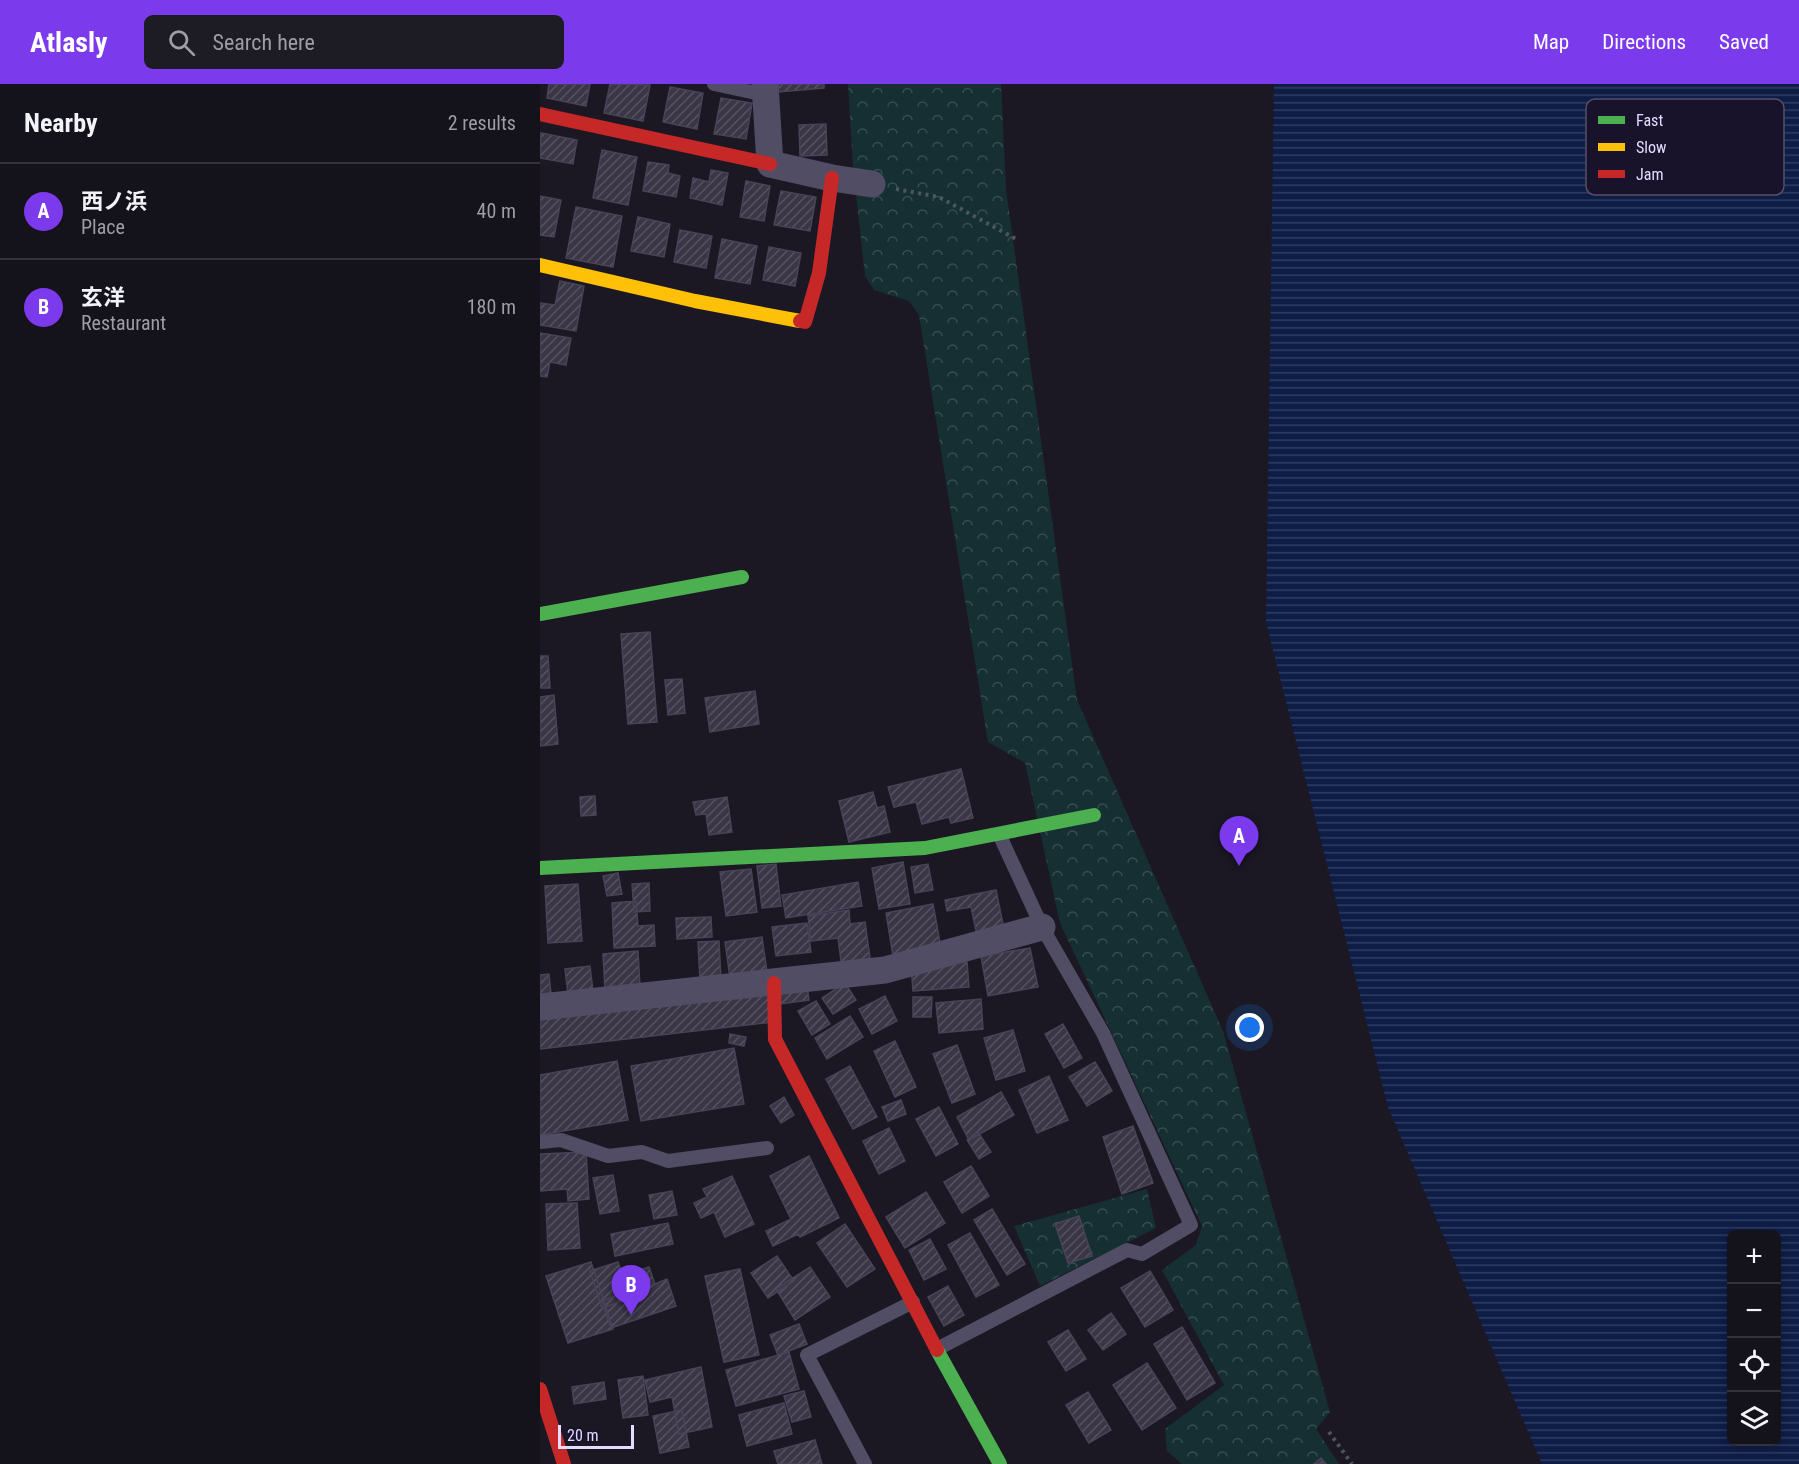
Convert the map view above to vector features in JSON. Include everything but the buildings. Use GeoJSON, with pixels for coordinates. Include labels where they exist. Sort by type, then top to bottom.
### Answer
{"type":"FeatureCollection","features":[{"type":"Feature","properties":{"kind":"street"},"geometry":{"type":"LineString","coordinates":[[765,89],[771,164]]}},
{"type":"Feature","properties":{"kind":"street"},"geometry":{"type":"LineString","coordinates":[[540,114],[831,178],[872,184]]}},
{"type":"Feature","properties":{"kind":"street"},"geometry":{"type":"LineString","coordinates":[[540,265],[695,301],[805,322],[819,273],[831,178]]}},
{"type":"Feature","properties":{"kind":"street"},"geometry":{"type":"LineString","coordinates":[[540,614],[742,577]]}},
{"type":"Feature","properties":{"kind":"street"},"geometry":{"type":"LineString","coordinates":[[540,868],[925,848],[1094,815]]}},
{"type":"Feature","properties":{"kind":"street"},"geometry":{"type":"LineString","coordinates":[[540,1007],[885,970],[1042,927]]}},
{"type":"Feature","properties":{"kind":"street"},"geometry":{"type":"LineString","coordinates":[[774,982],[775,1039],[937,1349],[1000,1464]]}},
{"type":"Feature","properties":{"kind":"street"},"geometry":{"type":"LineString","coordinates":[[540,1389],[564,1464]]}},
{"type":"Feature","properties":{"kind":"lane"},"geometry":{"type":"LineString","coordinates":[[714,84],[765,89]]}},
{"type":"Feature","properties":{"kind":"lane"},"geometry":{"type":"LineString","coordinates":[[937,1349],[1127,1250],[1142,1254],[1191,1225],[1102,1033],[1042,927],[999,834]]}},
{"type":"Feature","properties":{"kind":"lane"},"geometry":{"type":"LineString","coordinates":[[540,1142],[561,1140],[608,1156],[642,1152],[668,1161],[767,1148]]}},
{"type":"Feature","properties":{"kind":"lane"},"geometry":{"type":"LineString","coordinates":[[865,1464],[807,1355],[913,1302]]}},
{"type":"Feature","properties":{"kind":"path"},"geometry":{"type":"LineString","coordinates":[[872,184],[939,197],[1016,239]]}},
{"type":"Feature","properties":{"kind":"path"},"geometry":{"type":"LineString","coordinates":[[1329,1432],[1352,1464]]}},
{"type":"Feature","properties":{"kind":"green space"},"geometry":{"type":"Polygon","coordinates":[[[848,84],[1001,84],[1006,189],[1077,700],[1223,1031],[1330,1412],[1316,1429],[1339,1464],[1182,1464],[1167,1451],[1165,1429],[1224,1385],[1162,1270],[1196,1245],[1202,1226],[1060,923],[1025,763],[988,742],[919,315],[909,301],[874,290],[865,276],[853,166],[848,84]]]}},
{"type":"Feature","properties":{"kind":"green space"},"geometry":{"type":"Polygon","coordinates":[[[1147,1189],[1156,1228],[1040,1286],[1014,1226],[1147,1189]]]}},
{"type":"Feature","properties":{"kind":"water"},"geometry":{"type":"Polygon","coordinates":[[[1274,84],[1799,84],[1799,1464],[1542,1464],[1388,1107],[1266,622],[1274,84]]]}},
{"type":"Feature","properties":{"kind":"traffic: fast"},"geometry":{"type":"LineString","coordinates":[[540,614],[742,577]]}},
{"type":"Feature","properties":{"kind":"traffic: fast"},"geometry":{"type":"LineString","coordinates":[[540,868],[925,848],[1094,815]]}},
{"type":"Feature","properties":{"kind":"traffic: fast"},"geometry":{"type":"LineString","coordinates":[[937,1350],[1000,1464]]}},
{"type":"Feature","properties":{"kind":"traffic: slow"},"geometry":{"type":"LineString","coordinates":[[540,265],[695,301],[800,321]]}},
{"type":"Feature","properties":{"kind":"traffic: jam"},"geometry":{"type":"LineString","coordinates":[[540,114],[770,164]]}},
{"type":"Feature","properties":{"kind":"traffic: jam"},"geometry":{"type":"LineString","coordinates":[[800,321],[805,322],[819,273],[832,178]]}},
{"type":"Feature","properties":{"kind":"traffic: jam"},"geometry":{"type":"LineString","coordinates":[[774,983],[775,1039],[937,1350]]}},
{"type":"Feature","properties":{"kind":"traffic: jam"},"geometry":{"type":"LineString","coordinates":[[540,1389],[564,1464]]}},
{"type":"Feature","properties":{"kind":"place","name":"西ノ浜"},"geometry":{"type":"Point","coordinates":[1239,866]}},
{"type":"Feature","properties":{"kind":"place","name":"玄洋"},"geometry":{"type":"Point","coordinates":[631,1315]}}]}
